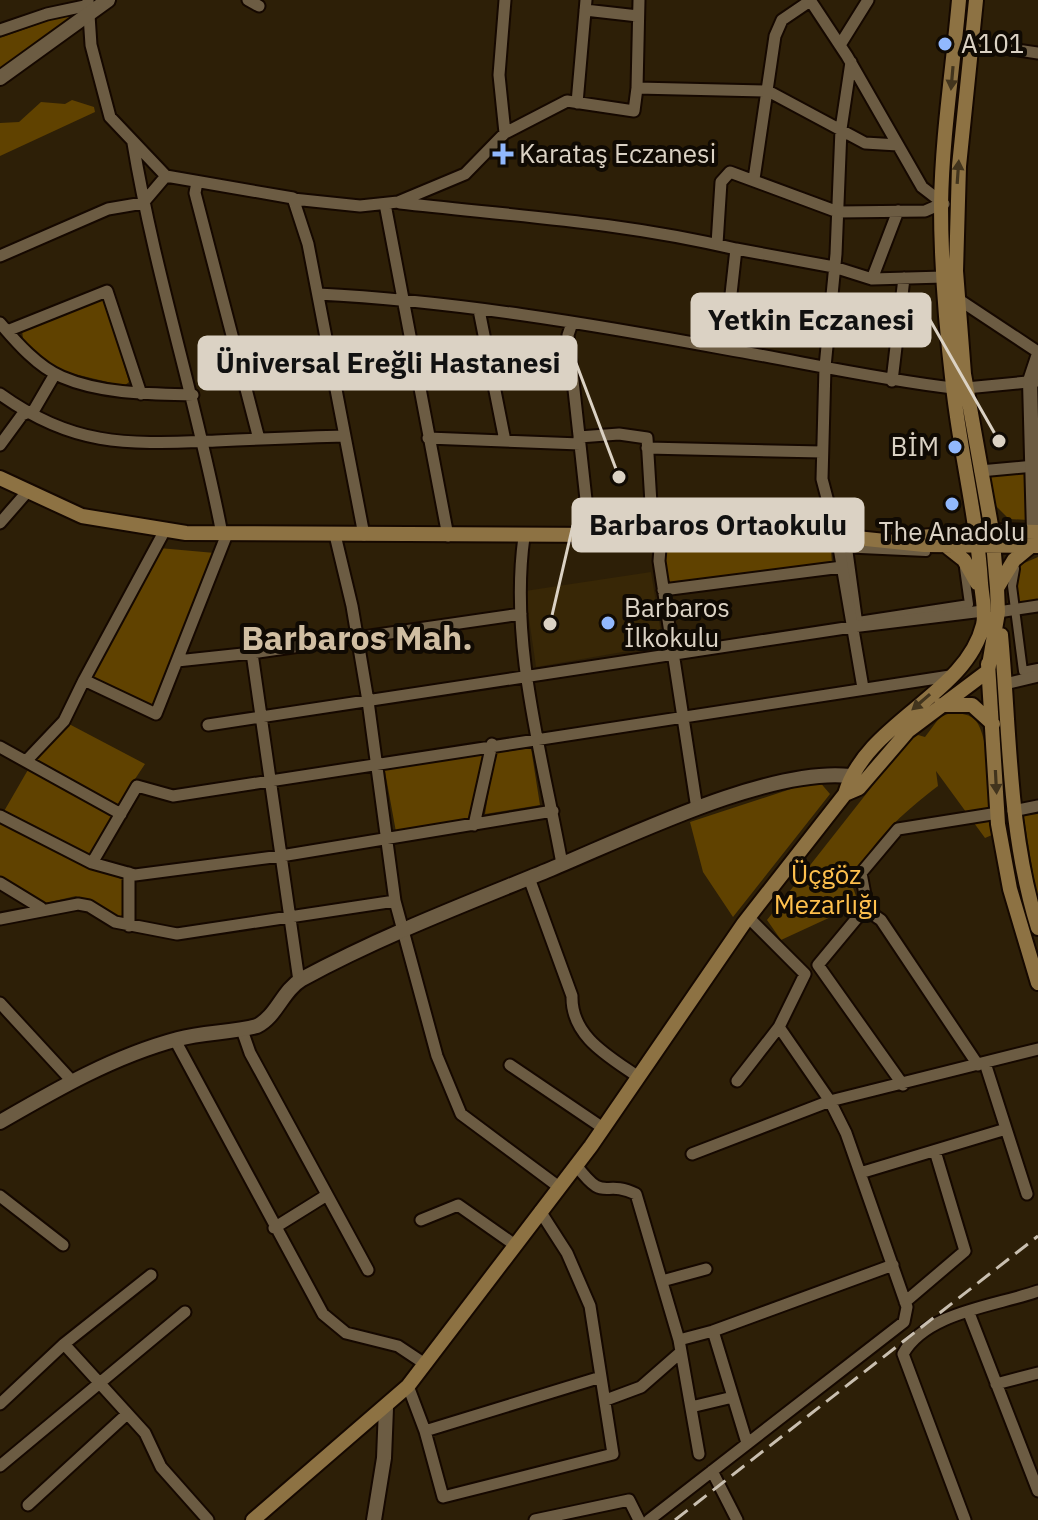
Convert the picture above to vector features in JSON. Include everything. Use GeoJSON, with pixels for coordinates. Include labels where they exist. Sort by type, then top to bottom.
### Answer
{"type":"FeatureCollection","features":[{"type":"Feature","properties":{"kind":"main road"},"geometry":{"type":"LineString","coordinates":[[959,0],[944,277],[959,388],[985,538],[997,588]]}},
{"type":"Feature","properties":{"kind":"main road"},"geometry":{"type":"LineString","coordinates":[[948,540],[981,507],[980,471],[959,388],[958,299],[949,204],[976,0]]}},
{"type":"Feature","properties":{"kind":"main road"},"geometry":{"type":"LineString","coordinates":[[0,478],[82,516],[165,530],[224,534],[657,536],[841,544],[985,538],[1033,540]]}},
{"type":"Feature","properties":{"kind":"main road"},"geometry":{"type":"LineString","coordinates":[[981,507],[1033,540]]}},
{"type":"Feature","properties":{"kind":"main road"},"geometry":{"type":"LineString","coordinates":[[982,595],[985,538]]}},
{"type":"Feature","properties":{"kind":"main road"},"geometry":{"type":"LineString","coordinates":[[948,540],[968,564],[982,595],[1005,684],[1010,889],[1038,983]]}},
{"type":"Feature","properties":{"kind":"main road"},"geometry":{"type":"LineString","coordinates":[[253,1520],[408,1386],[603,1128],[748,917],[845,794],[850,776],[894,725],[966,663],[978,644],[997,588],[1014,560],[1033,540]]}},
{"type":"Feature","properties":{"kind":"main road"},"geometry":{"type":"LineString","coordinates":[[989,614],[988,671],[1006,812],[1038,928]]}},
{"type":"Feature","properties":{"kind":"main road"},"geometry":{"type":"LineString","coordinates":[[845,794],[859,788],[908,731],[988,671]]}},
{"type":"Feature","properties":{"kind":"main road"},"geometry":{"type":"LineString","coordinates":[[941,705],[972,705],[993,724]]}},
{"type":"Feature","properties":{"kind":"street"},"geometry":{"type":"LineString","coordinates":[[0,30],[47,14],[108,0]]}},
{"type":"Feature","properties":{"kind":"street"},"geometry":{"type":"LineString","coordinates":[[505,0],[499,75],[505,133]]}},
{"type":"Feature","properties":{"kind":"street"},"geometry":{"type":"LineString","coordinates":[[89,6],[91,45],[110,117],[166,176],[293,199],[360,206],[398,202],[465,174],[505,133],[567,101],[634,111],[639,0]]}},
{"type":"Feature","properties":{"kind":"street"},"geometry":{"type":"LineString","coordinates":[[754,179],[775,36],[782,20],[810,0],[851,62],[922,187],[949,204]]}},
{"type":"Feature","properties":{"kind":"street"},"geometry":{"type":"LineString","coordinates":[[840,45],[868,0]]}},
{"type":"Feature","properties":{"kind":"street"},"geometry":{"type":"LineString","coordinates":[[577,103],[585,5],[638,16]]}},
{"type":"Feature","properties":{"kind":"street"},"geometry":{"type":"LineString","coordinates":[[0,78],[89,6]]}},
{"type":"Feature","properties":{"kind":"street"},"geometry":{"type":"LineString","coordinates":[[971,43],[1038,53]]}},
{"type":"Feature","properties":{"kind":"street"},"geometry":{"type":"LineString","coordinates":[[841,544],[949,552],[963,565],[969,604],[858,621],[841,544],[822,479],[825,367],[838,212],[841,129],[851,62]]}},
{"type":"Feature","properties":{"kind":"street"},"geometry":{"type":"LineString","coordinates":[[637,88],[768,91],[865,143],[898,145]]}},
{"type":"Feature","properties":{"kind":"street"},"geometry":{"type":"LineString","coordinates":[[84,680],[156,714],[224,534],[205,441],[143,203],[133,143]]}},
{"type":"Feature","properties":{"kind":"street"},"geometry":{"type":"LineString","coordinates":[[717,244],[721,182],[730,172],[838,212],[925,211],[949,204]]}},
{"type":"Feature","properties":{"kind":"street"},"geometry":{"type":"LineString","coordinates":[[0,256],[108,209],[143,203],[166,176]]}},
{"type":"Feature","properties":{"kind":"street"},"geometry":{"type":"LineString","coordinates":[[197,182],[195,193],[259,439]]}},
{"type":"Feature","properties":{"kind":"street"},"geometry":{"type":"LineString","coordinates":[[293,199],[308,244],[364,535]]}},
{"type":"Feature","properties":{"kind":"street"},"geometry":{"type":"LineString","coordinates":[[398,202],[590,221],[834,267],[872,279],[944,277]]}},
{"type":"Feature","properties":{"kind":"street"},"geometry":{"type":"LineString","coordinates":[[385,204],[448,536]]}},
{"type":"Feature","properties":{"kind":"street"},"geometry":{"type":"LineString","coordinates":[[872,279],[898,211]]}},
{"type":"Feature","properties":{"kind":"street"},"geometry":{"type":"LineString","coordinates":[[725,348],[736,249]]}},
{"type":"Feature","properties":{"kind":"street"},"geometry":{"type":"LineString","coordinates":[[892,381],[904,278]]}},
{"type":"Feature","properties":{"kind":"street"},"geometry":{"type":"LineString","coordinates":[[141,394],[107,291],[3,327],[55,374],[141,394],[193,395]]}},
{"type":"Feature","properties":{"kind":"street"},"geometry":{"type":"LineString","coordinates":[[318,294],[401,298],[572,323],[725,348],[892,381],[959,388],[1034,381]]}},
{"type":"Feature","properties":{"kind":"street"},"geometry":{"type":"LineString","coordinates":[[958,299],[1038,354],[1034,381],[1033,540],[1012,576],[1023,671],[1038,668]]}},
{"type":"Feature","properties":{"kind":"street"},"geometry":{"type":"LineString","coordinates":[[479,310],[505,441]]}},
{"type":"Feature","properties":{"kind":"street"},"geometry":{"type":"LineString","coordinates":[[572,323],[568,335],[590,536]]}},
{"type":"Feature","properties":{"kind":"street"},"geometry":{"type":"LineString","coordinates":[[0,445],[26,413],[34,410],[55,374]]}},
{"type":"Feature","properties":{"kind":"street"},"geometry":{"type":"LineString","coordinates":[[0,394],[46,423],[108,441],[158,445],[345,436]]}},
{"type":"Feature","properties":{"kind":"street"},"geometry":{"type":"LineString","coordinates":[[428,438],[580,440],[619,434],[647,438],[659,561],[697,809]]}},
{"type":"Feature","properties":{"kind":"street"},"geometry":{"type":"LineString","coordinates":[[647,448],[822,452]]}},
{"type":"Feature","properties":{"kind":"street"},"geometry":{"type":"LineString","coordinates":[[980,471],[1034,466]]}},
{"type":"Feature","properties":{"kind":"street"},"geometry":{"type":"LineString","coordinates":[[0,523],[27,492]]}},
{"type":"Feature","properties":{"kind":"street"},"geometry":{"type":"LineString","coordinates":[[27,760],[64,721],[165,530]]}},
{"type":"Feature","properties":{"kind":"street"},"geometry":{"type":"LineString","coordinates":[[335,535],[358,638],[395,901],[437,1056],[461,1114],[559,1187]]}},
{"type":"Feature","properties":{"kind":"street"},"geometry":{"type":"LineString","coordinates":[[524,537],[518,581],[521,614],[562,864]]}},
{"type":"Feature","properties":{"kind":"street"},"geometry":{"type":"LineString","coordinates":[[841,544],[842,567],[863,688]]}},
{"type":"Feature","properties":{"kind":"street"},"geometry":{"type":"LineString","coordinates":[[663,590],[842,567]]}},
{"type":"Feature","properties":{"kind":"street"},"geometry":{"type":"LineString","coordinates":[[208,725],[852,627],[989,614],[1038,606]]}},
{"type":"Feature","properties":{"kind":"street"},"geometry":{"type":"LineString","coordinates":[[177,661],[521,614]]}},
{"type":"Feature","properties":{"kind":"street"},"geometry":{"type":"LineString","coordinates":[[252,653],[299,981]]}},
{"type":"Feature","properties":{"kind":"street"},"geometry":{"type":"LineString","coordinates":[[92,863],[137,786],[173,796],[492,744],[950,676]]}},
{"type":"Feature","properties":{"kind":"street"},"geometry":{"type":"LineString","coordinates":[[1005,684],[1038,676]]}},
{"type":"Feature","properties":{"kind":"street"},"geometry":{"type":"LineString","coordinates":[[474,825],[492,744]]}},
{"type":"Feature","properties":{"kind":"street"},"geometry":{"type":"LineString","coordinates":[[0,747],[121,814]]}},
{"type":"Feature","properties":{"kind":"street"},"geometry":{"type":"LineString","coordinates":[[0,1122],[71,1080],[175,1040],[242,1030],[267,1021],[299,981],[402,932],[697,809],[780,782],[825,773],[850,776]]}},
{"type":"Feature","properties":{"kind":"street"},"geometry":{"type":"LineString","coordinates":[[1027,1194],[982,1064],[881,920],[868,911],[861,873],[898,829],[1038,806]]}},
{"type":"Feature","properties":{"kind":"street"},"geometry":{"type":"LineString","coordinates":[[0,816],[92,863],[129,873],[281,856],[553,811]]}},
{"type":"Feature","properties":{"kind":"street"},"geometry":{"type":"LineString","coordinates":[[129,873],[129,926]]}},
{"type":"Feature","properties":{"kind":"street"},"geometry":{"type":"LineString","coordinates":[[529,878],[572,996],[571,1013],[590,1042],[637,1076]]}},
{"type":"Feature","properties":{"kind":"street"},"geometry":{"type":"LineString","coordinates":[[0,883],[41,908]]}},
{"type":"Feature","properties":{"kind":"street"},"geometry":{"type":"LineString","coordinates":[[0,919],[41,908],[78,904],[129,926],[177,934],[395,901]]}},
{"type":"Feature","properties":{"kind":"street"},"geometry":{"type":"LineString","coordinates":[[737,1081],[779,1027],[805,974],[818,965],[857,918],[868,911]]}},
{"type":"Feature","properties":{"kind":"street"},"geometry":{"type":"LineString","coordinates":[[748,917],[805,974]]}},
{"type":"Feature","properties":{"kind":"street"},"geometry":{"type":"LineString","coordinates":[[818,965],[903,1085]]}},
{"type":"Feature","properties":{"kind":"street"},"geometry":{"type":"LineString","coordinates":[[0,1003],[71,1080]]}},
{"type":"Feature","properties":{"kind":"street"},"geometry":{"type":"LineString","coordinates":[[649,1520],[904,1322],[905,1302],[893,1265],[830,1101],[779,1027]]}},
{"type":"Feature","properties":{"kind":"street"},"geometry":{"type":"LineString","coordinates":[[242,1030],[250,1053],[368,1270]]}},
{"type":"Feature","properties":{"kind":"street"},"geometry":{"type":"LineString","coordinates":[[175,1040],[323,1314],[346,1333],[398,1346],[425,1364]]}},
{"type":"Feature","properties":{"kind":"street"},"geometry":{"type":"LineString","coordinates":[[692,1154],[830,1101],[1038,1049]]}},
{"type":"Feature","properties":{"kind":"street"},"geometry":{"type":"LineString","coordinates":[[510,1065],[603,1128]]}},
{"type":"Feature","properties":{"kind":"street"},"geometry":{"type":"LineString","coordinates":[[860,1173],[1006,1129]]}},
{"type":"Feature","properties":{"kind":"street"},"geometry":{"type":"LineString","coordinates":[[905,1302],[965,1251],[935,1151]]}},
{"type":"Feature","properties":{"kind":"street"},"geometry":{"type":"LineString","coordinates":[[576,1165],[592,1186],[602,1190],[623,1188],[636,1194],[680,1346],[699,1454]]}},
{"type":"Feature","properties":{"kind":"street"},"geometry":{"type":"LineString","coordinates":[[274,1228],[327,1195]]}},
{"type":"Feature","properties":{"kind":"street"},"geometry":{"type":"LineString","coordinates":[[0,1196],[63,1245]]}},
{"type":"Feature","properties":{"kind":"street"},"geometry":{"type":"LineString","coordinates":[[421,1220],[458,1205],[515,1245]]}},
{"type":"Feature","properties":{"kind":"street"},"geometry":{"type":"LineString","coordinates":[[408,1386],[425,1431],[443,1497],[613,1454],[590,1306],[567,1253],[540,1211]]}},
{"type":"Feature","properties":{"kind":"street"},"geometry":{"type":"LineString","coordinates":[[606,1400],[641,1387],[680,1346],[893,1265]]}},
{"type":"Feature","properties":{"kind":"street"},"geometry":{"type":"LineString","coordinates":[[662,1281],[706,1269]]}},
{"type":"Feature","properties":{"kind":"street"},"geometry":{"type":"LineString","coordinates":[[0,1404],[64,1344],[151,1275]]}},
{"type":"Feature","properties":{"kind":"street"},"geometry":{"type":"LineString","coordinates":[[965,1520],[903,1354],[918,1335],[969,1313],[1038,1291]]}},
{"type":"Feature","properties":{"kind":"street"},"geometry":{"type":"LineString","coordinates":[[0,1466],[185,1312]]}},
{"type":"Feature","properties":{"kind":"street"},"geometry":{"type":"LineString","coordinates":[[969,1313],[1038,1491]]}},
{"type":"Feature","properties":{"kind":"street"},"geometry":{"type":"LineString","coordinates":[[713,1331],[747,1443]]}},
{"type":"Feature","properties":{"kind":"street"},"geometry":{"type":"LineString","coordinates":[[64,1344],[145,1433],[161,1467],[208,1520]]}},
{"type":"Feature","properties":{"kind":"street"},"geometry":{"type":"LineString","coordinates":[[996,1384],[1038,1373]]}},
{"type":"Feature","properties":{"kind":"street"},"geometry":{"type":"LineString","coordinates":[[425,1431],[601,1377]]}},
{"type":"Feature","properties":{"kind":"street"},"geometry":{"type":"LineString","coordinates":[[691,1407],[733,1397]]}},
{"type":"Feature","properties":{"kind":"street"},"geometry":{"type":"LineString","coordinates":[[374,1520],[384,1458],[386,1408]]}},
{"type":"Feature","properties":{"kind":"street"},"geometry":{"type":"LineString","coordinates":[[28,1505],[127,1414]]}},
{"type":"Feature","properties":{"kind":"street"},"geometry":{"type":"LineString","coordinates":[[712,1471],[737,1520]]}},
{"type":"Feature","properties":{"kind":"street"},"geometry":{"type":"LineString","coordinates":[[535,1520],[629,1500],[639,1520]]}},
{"type":"Feature","properties":{"kind":"shaded area"},"geometry":{"type":"Polygon","coordinates":[[[651,572],[663,645],[536,667],[525,591],[651,572]]]}},
{"type":"Feature","properties":{"kind":"green space"},"geometry":{"type":"Polygon","coordinates":[[[64,15],[70,17],[0,71],[0,38],[64,15]]]}},
{"type":"Feature","properties":{"kind":"green space"},"geometry":{"type":"Polygon","coordinates":[[[72,100],[94,107],[95,112],[0,156],[0,123],[19,122],[41,102],[65,104],[72,100]]]}},
{"type":"Feature","properties":{"kind":"green space"},"geometry":{"type":"Polygon","coordinates":[[[104,297],[129,382],[124,386],[58,370],[23,340],[22,328],[104,297]]]}},
{"type":"Feature","properties":{"kind":"green space"},"geometry":{"type":"Polygon","coordinates":[[[1029,470],[1028,520],[1009,519],[995,505],[990,474],[1029,470]]]}},
{"type":"Feature","properties":{"kind":"green space"},"geometry":{"type":"Polygon","coordinates":[[[159,548],[215,553],[152,707],[92,680],[91,671],[159,548]]]}},
{"type":"Feature","properties":{"kind":"green space"},"geometry":{"type":"Polygon","coordinates":[[[668,548],[831,549],[832,564],[667,585],[664,557],[668,548]]]}},
{"type":"Feature","properties":{"kind":"green space"},"geometry":{"type":"Polygon","coordinates":[[[1038,557],[1038,602],[1018,605],[1013,579],[1022,564],[1038,557]]]}},
{"type":"Feature","properties":{"kind":"green space","name":"Üçgöz Mezarlığı"},"geometry":{"type":"Polygon","coordinates":[[[953,712],[971,717],[981,730],[987,759],[992,835],[985,838],[936,771],[938,786],[888,830],[867,856],[852,885],[859,904],[781,940],[767,920],[907,742],[918,735],[925,737],[940,717],[953,712]]]}},
{"type":"Feature","properties":{"kind":"green space"},"geometry":{"type":"Polygon","coordinates":[[[69,724],[145,764],[117,806],[32,758],[69,724]]]}},
{"type":"Feature","properties":{"kind":"green space"},"geometry":{"type":"Polygon","coordinates":[[[531,748],[540,805],[485,814],[495,753],[531,748]]]}},
{"type":"Feature","properties":{"kind":"green space"},"geometry":{"type":"Polygon","coordinates":[[[484,753],[472,818],[396,832],[384,766],[484,753]]]}},
{"type":"Feature","properties":{"kind":"green space"},"geometry":{"type":"Polygon","coordinates":[[[29,768],[115,815],[89,856],[3,813],[29,768]]]}},
{"type":"Feature","properties":{"kind":"green space","name":"Üçgöz Mezarlığı"},"geometry":{"type":"Polygon","coordinates":[[[818,780],[830,794],[733,917],[703,872],[690,822],[818,780]]]}},
{"type":"Feature","properties":{"kind":"green space"},"geometry":{"type":"Polygon","coordinates":[[[1038,810],[1038,904],[1023,812],[1038,810]]]}},
{"type":"Feature","properties":{"kind":"green space"},"geometry":{"type":"Polygon","coordinates":[[[0,821],[123,880],[123,918],[118,920],[76,896],[41,904],[0,878],[0,821]]]}},
{"type":"Feature","properties":{"kind":"railway"},"geometry":{"type":"LineString","coordinates":[[675,1520],[1038,1236]]}},
{"type":"Feature","properties":{"kind":"place","name":"A101"},"geometry":{"type":"Point","coordinates":[945,44]}},
{"type":"Feature","properties":{"kind":"place","name":"Karataş Eczanesi"},"geometry":{"type":"Point","coordinates":[503,154]}},
{"type":"Feature","properties":{"kind":"place","name":"Yetkin Eczanesi"},"geometry":{"type":"Point","coordinates":[999,441]}},
{"type":"Feature","properties":{"kind":"place","name":"BİM"},"geometry":{"type":"Point","coordinates":[955,447]}},
{"type":"Feature","properties":{"kind":"place","name":"Üniversal Ereğli Hastanesi"},"geometry":{"type":"Point","coordinates":[619,477]}},
{"type":"Feature","properties":{"kind":"place","name":"The Anadolu"},"geometry":{"type":"Point","coordinates":[952,504]}},
{"type":"Feature","properties":{"kind":"place","name":"Barbaros İlkokulu"},"geometry":{"type":"Point","coordinates":[608,623]}},
{"type":"Feature","properties":{"kind":"place","name":"Barbaros Ortaokulu"},"geometry":{"type":"Point","coordinates":[550,624]}},
{"type":"Feature","properties":{"kind":"district","name":"Barbaros Mah."},"geometry":{"type":"Point","coordinates":[357,638]}}]}
